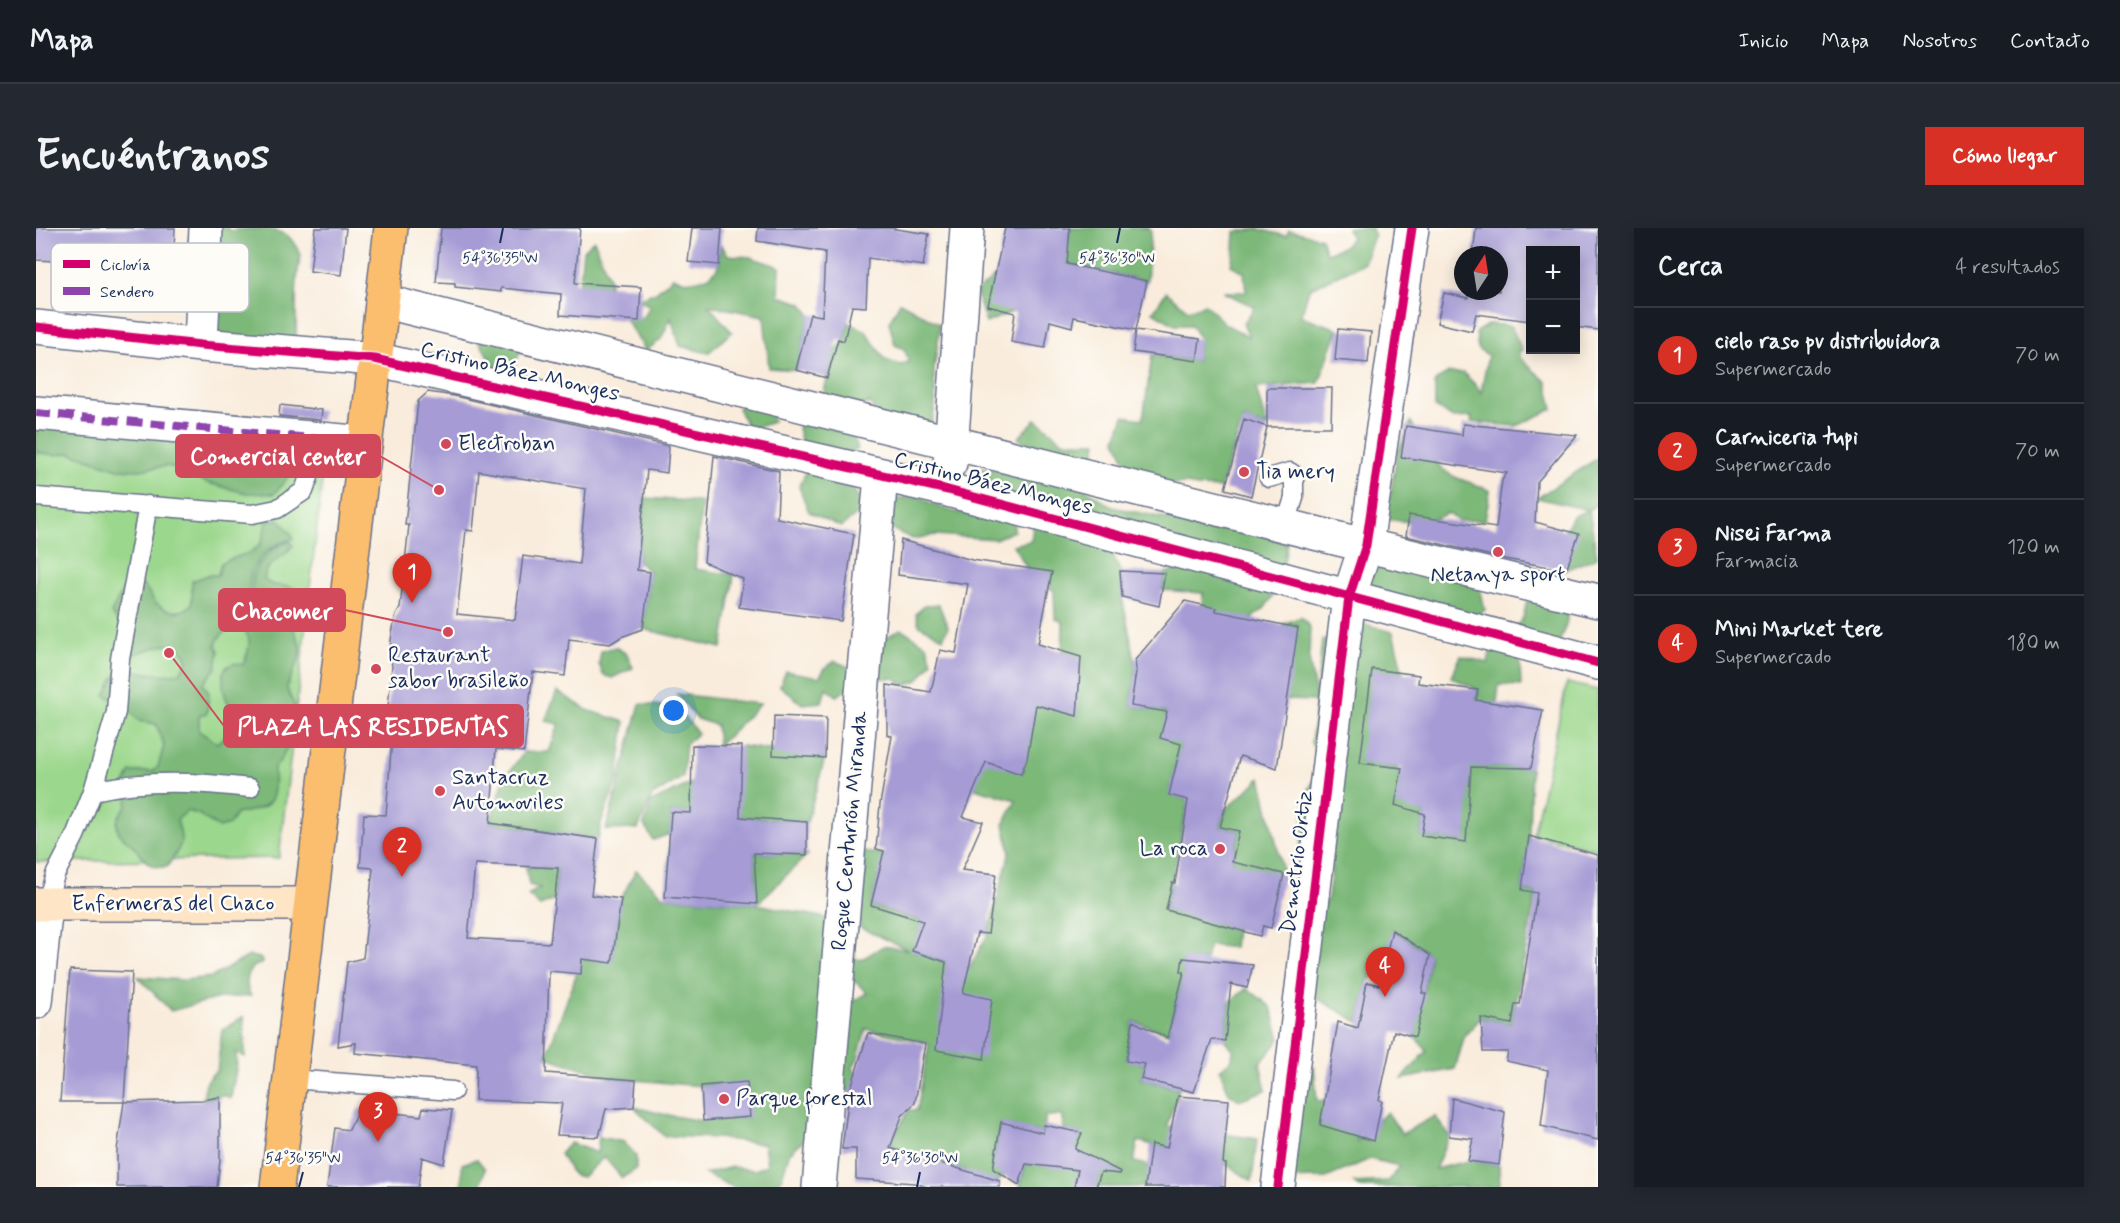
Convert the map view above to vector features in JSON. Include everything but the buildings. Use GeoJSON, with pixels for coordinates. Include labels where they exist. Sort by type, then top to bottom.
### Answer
{"type":"FeatureCollection","features":[{"type":"Feature","properties":{"kind":"main road"},"geometry":{"type":"LineString","coordinates":[[277,1187],[391,228]]}},
{"type":"Feature","properties":{"kind":"main road","name":"Enfermeras del Chaco"},"geometry":{"type":"LineString","coordinates":[[41,904],[310,904]]}},
{"type":"Feature","properties":{"kind":"street"},"geometry":{"type":"LineString","coordinates":[[205,243],[206,228]]}},
{"type":"Feature","properties":{"kind":"street"},"geometry":{"type":"LineString","coordinates":[[948,489],[967,228]]}},
{"type":"Feature","properties":{"kind":"street","name":"Demetrio Ortiz"},"geometry":{"type":"LineString","coordinates":[[1278,1187],[1349,597],[1366,544],[1412,228]]}},
{"type":"Feature","properties":{"kind":"street","name":"Cristino Báez Monges"},"geometry":{"type":"LineString","coordinates":[[382,301],[1598,601]]}},
{"type":"Feature","properties":{"kind":"street"},"geometry":{"type":"LineString","coordinates":[[201,345],[202,312]]}},
{"type":"Feature","properties":{"kind":"street","name":"Cristino Báez Monges"},"geometry":{"type":"LineString","coordinates":[[36,327],[201,345],[375,359],[881,476],[948,489],[1598,663]]}},
{"type":"Feature","properties":{"kind":"street"},"geometry":{"type":"LineString","coordinates":[[36,413],[365,444]]}},
{"type":"Feature","properties":{"kind":"street","name":"Roque Centurión Miranda"},"geometry":{"type":"LineString","coordinates":[[819,1187],[881,476]]}},
{"type":"Feature","properties":{"kind":"street"},"geometry":{"type":"LineString","coordinates":[[36,1002],[41,904]]}},
{"type":"Feature","properties":{"kind":"lane"},"geometry":{"type":"LineString","coordinates":[[36,497],[252,514],[277,509],[304,491],[322,440]]}},
{"type":"Feature","properties":{"kind":"lane"},"geometry":{"type":"LineString","coordinates":[[1269,478],[1290,472],[1294,475],[1294,498],[1285,525]]}},
{"type":"Feature","properties":{"kind":"lane"},"geometry":{"type":"LineString","coordinates":[[41,904],[75,836],[93,791],[116,712],[120,659],[148,505]]}},
{"type":"Feature","properties":{"kind":"lane"},"geometry":{"type":"LineString","coordinates":[[93,791],[117,786],[188,782],[250,788]]}},
{"type":"Feature","properties":{"kind":"lane"},"geometry":{"type":"LineString","coordinates":[[290,1079],[453,1091]]}},
{"type":"Feature","properties":{"kind":"green space"},"geometry":{"type":"Polygon","coordinates":[[[192,228],[227,228],[231,231],[268,230],[287,235],[301,255],[297,287],[296,341],[213,336],[213,312],[249,312],[249,243],[188,243],[192,228]]]}},
{"type":"Feature","properties":{"kind":"green space"},"geometry":{"type":"Polygon","coordinates":[[[1070,228],[1146,228],[1151,230],[1147,281],[1022,253],[1069,240],[1070,228]]]}},
{"type":"Feature","properties":{"kind":"green space"},"geometry":{"type":"Polygon","coordinates":[[[1347,228],[1372,228],[1374,236],[1364,263],[1309,289],[1301,316],[1338,329],[1319,383],[1256,388],[1267,427],[1243,419],[1220,488],[1196,487],[1188,484],[1135,486],[1116,439],[1124,416],[1143,419],[1152,355],[1197,361],[1200,339],[1191,325],[1175,325],[1153,312],[1166,292],[1188,310],[1205,304],[1225,324],[1249,337],[1243,324],[1255,307],[1223,292],[1246,292],[1244,272],[1231,265],[1235,232],[1259,229],[1286,236],[1289,230],[1321,238],[1326,253],[1343,247],[1352,238],[1347,228]]]}},
{"type":"Feature","properties":{"kind":"green space"},"geometry":{"type":"Polygon","coordinates":[[[594,240],[610,281],[600,307],[578,299],[583,250],[594,240]]]}},
{"type":"Feature","properties":{"kind":"green space"},"geometry":{"type":"Polygon","coordinates":[[[721,245],[728,255],[750,257],[780,267],[779,296],[801,303],[810,314],[796,370],[769,368],[764,316],[708,305],[732,332],[708,353],[680,346],[671,318],[661,339],[646,351],[625,319],[644,317],[650,305],[635,300],[656,292],[673,277],[692,281],[711,275],[719,264],[721,245]]]}},
{"type":"Feature","properties":{"kind":"green space"},"geometry":{"type":"Polygon","coordinates":[[[994,277],[1028,285],[1015,311],[986,323],[976,292],[994,277]]]}},
{"type":"Feature","properties":{"kind":"green space"},"geometry":{"type":"Polygon","coordinates":[[[900,302],[939,324],[934,371],[935,404],[931,423],[882,424],[870,403],[835,413],[824,391],[834,352],[844,341],[849,323],[865,330],[885,360],[901,365],[909,361],[904,349],[895,345],[889,322],[900,302]]]}},
{"type":"Feature","properties":{"kind":"green space"},"geometry":{"type":"Polygon","coordinates":[[[1489,324],[1511,326],[1522,350],[1518,353],[1522,360],[1547,382],[1553,409],[1516,426],[1471,422],[1472,417],[1453,418],[1435,407],[1435,381],[1449,373],[1463,373],[1481,393],[1488,355],[1478,349],[1476,332],[1489,324]]]}},
{"type":"Feature","properties":{"kind":"green space"},"geometry":{"type":"Polygon","coordinates":[[[526,336],[513,370],[494,366],[479,341],[526,336]]]}},
{"type":"Feature","properties":{"kind":"green space"},"geometry":{"type":"Polygon","coordinates":[[[36,400],[299,452],[292,472],[274,494],[246,493],[208,483],[196,478],[186,470],[167,466],[139,470],[118,469],[70,453],[54,455],[36,452],[36,400]]]}},
{"type":"Feature","properties":{"kind":"green space"},"geometry":{"type":"Polygon","coordinates":[[[749,400],[772,406],[773,422],[749,430],[738,408],[749,400]]]}},
{"type":"Feature","properties":{"kind":"green space"},"geometry":{"type":"Polygon","coordinates":[[[807,417],[850,428],[858,449],[844,457],[802,444],[798,428],[807,417]]]}},
{"type":"Feature","properties":{"kind":"green space"},"geometry":{"type":"Polygon","coordinates":[[[1036,419],[1064,442],[1097,442],[1093,465],[1033,448],[1018,438],[1036,419]]]}},
{"type":"Feature","properties":{"kind":"green space"},"geometry":{"type":"Polygon","coordinates":[[[36,420],[326,448],[279,858],[36,862],[36,420]]]}},
{"type":"Feature","properties":{"kind":"green space"},"geometry":{"type":"Polygon","coordinates":[[[1411,422],[1429,453],[1441,467],[1455,477],[1490,491],[1485,520],[1458,521],[1448,513],[1425,523],[1381,519],[1391,492],[1397,454],[1411,422]]]}},
{"type":"Feature","properties":{"kind":"green space"},"geometry":{"type":"Polygon","coordinates":[[[1598,458],[1598,503],[1589,510],[1597,557],[1566,570],[1547,562],[1573,516],[1588,510],[1537,498],[1598,458]]]}},
{"type":"Feature","properties":{"kind":"green space"},"geometry":{"type":"Polygon","coordinates":[[[1051,466],[1112,507],[1159,517],[1244,526],[1287,544],[1283,580],[1264,609],[1241,626],[1200,622],[1203,593],[1162,590],[1165,573],[1208,560],[1006,503],[979,467],[1011,473],[1051,466]]]}},
{"type":"Feature","properties":{"kind":"green space"},"geometry":{"type":"Polygon","coordinates":[[[808,467],[850,482],[864,509],[841,527],[809,512],[799,487],[808,467]]]}},
{"type":"Feature","properties":{"kind":"green space"},"geometry":{"type":"Polygon","coordinates":[[[921,497],[932,504],[954,512],[1014,516],[1014,531],[995,539],[935,535],[913,539],[887,527],[894,498],[921,497]]]}},
{"type":"Feature","properties":{"kind":"green space"},"geometry":{"type":"Polygon","coordinates":[[[645,498],[702,502],[695,569],[734,575],[722,648],[643,629],[650,572],[638,561],[645,498]]]}},
{"type":"Feature","properties":{"kind":"green space"},"geometry":{"type":"Polygon","coordinates":[[[1035,513],[1103,532],[1120,571],[1122,597],[1135,660],[1136,671],[1131,706],[1183,715],[1182,741],[1169,794],[1188,800],[1166,910],[1206,917],[1236,928],[1234,948],[1210,945],[1205,960],[1188,959],[1168,1033],[1133,1021],[1126,1060],[1145,1064],[1141,1079],[1179,1089],[1167,1126],[1257,1139],[1252,1181],[1226,1164],[1138,1141],[1134,1162],[1148,1165],[1148,1187],[1020,1187],[1026,1164],[1067,1168],[1081,1133],[1063,1129],[1063,1116],[1046,1116],[1043,1133],[1001,1123],[995,1157],[1004,1176],[989,1187],[965,1187],[965,1170],[915,1156],[903,1179],[890,1156],[893,1138],[909,1110],[917,1110],[929,1043],[866,1029],[853,1067],[862,1091],[849,1092],[823,1071],[816,1128],[789,1154],[782,1177],[776,1187],[733,1187],[705,1174],[732,1167],[755,1170],[767,1165],[764,1144],[718,1138],[664,1136],[634,1107],[703,1121],[749,1117],[747,1083],[701,1086],[613,1078],[546,1057],[582,959],[612,962],[621,899],[636,870],[665,897],[756,904],[754,853],[807,855],[757,904],[837,920],[834,952],[861,960],[883,946],[909,950],[861,928],[857,906],[862,896],[849,882],[865,876],[865,868],[857,865],[859,852],[900,855],[878,877],[871,905],[923,922],[913,951],[968,970],[988,934],[1010,851],[1004,824],[1016,800],[975,788],[939,752],[1042,668],[1062,664],[1063,622],[1055,618],[1054,591],[1029,572],[1013,545],[1031,541],[1035,513]],[[1027,749],[994,764],[1022,773],[1027,749]],[[832,974],[850,1003],[867,993],[857,983],[832,974]]]}},
{"type":"Feature","properties":{"kind":"green space"},"geometry":{"type":"Polygon","coordinates":[[[279,519],[293,539],[274,546],[259,559],[251,574],[249,596],[228,601],[229,627],[218,639],[216,646],[219,651],[216,668],[203,684],[209,693],[207,713],[199,715],[199,731],[217,743],[230,731],[236,709],[227,701],[223,689],[223,673],[226,667],[235,663],[243,665],[249,643],[248,636],[234,613],[232,603],[252,598],[253,576],[256,568],[279,545],[290,542],[293,545],[272,564],[264,579],[275,585],[294,588],[302,598],[303,609],[295,616],[293,627],[301,647],[300,656],[287,686],[294,706],[284,737],[288,746],[274,768],[272,797],[264,806],[236,814],[229,825],[219,828],[198,814],[187,811],[177,820],[181,835],[178,849],[167,867],[155,866],[147,862],[120,835],[117,824],[127,805],[124,786],[131,772],[153,771],[158,767],[164,745],[156,724],[139,721],[124,705],[105,695],[113,679],[124,667],[144,673],[173,674],[180,673],[188,660],[177,647],[170,645],[133,654],[126,650],[120,624],[111,613],[126,584],[133,583],[144,586],[155,602],[164,608],[178,611],[188,608],[192,604],[192,581],[208,575],[218,575],[221,563],[255,549],[262,540],[267,521],[279,519]]]}},
{"type":"Feature","properties":{"kind":"green space"},"geometry":{"type":"Polygon","coordinates":[[[1390,559],[1480,587],[1485,610],[1465,625],[1366,590],[1367,573],[1390,559]]]}},
{"type":"Feature","properties":{"kind":"green space"},"geometry":{"type":"Polygon","coordinates":[[[1527,601],[1570,606],[1557,649],[1511,634],[1523,618],[1527,601]]]}},
{"type":"Feature","properties":{"kind":"green space"},"geometry":{"type":"Polygon","coordinates":[[[925,605],[939,605],[948,627],[943,638],[919,625],[916,614],[925,605]]]}},
{"type":"Feature","properties":{"kind":"green space"},"geometry":{"type":"Polygon","coordinates":[[[1301,617],[1310,627],[1309,659],[1316,698],[1322,641],[1365,624],[1393,632],[1403,674],[1360,763],[1397,768],[1427,801],[1421,836],[1465,842],[1471,740],[1478,690],[1451,677],[1461,656],[1488,663],[1493,638],[1519,645],[1521,686],[1499,685],[1489,767],[1531,768],[1529,836],[1522,890],[1536,893],[1512,1024],[1481,1018],[1465,1035],[1455,1069],[1402,1079],[1427,1051],[1415,1037],[1430,955],[1393,930],[1383,968],[1367,982],[1359,1022],[1286,981],[1328,897],[1332,868],[1299,860],[1306,795],[1323,762],[1311,743],[1316,701],[1286,700],[1277,645],[1283,624],[1301,617]]]}},
{"type":"Feature","properties":{"kind":"green space"},"geometry":{"type":"Polygon","coordinates":[[[901,629],[927,645],[932,662],[918,680],[905,685],[894,678],[873,679],[883,639],[901,629]]]}},
{"type":"Feature","properties":{"kind":"green space"},"geometry":{"type":"Polygon","coordinates":[[[615,647],[627,654],[633,668],[612,678],[603,675],[599,664],[601,651],[615,647]]]}},
{"type":"Feature","properties":{"kind":"green space"},"geometry":{"type":"Polygon","coordinates":[[[835,661],[855,670],[849,688],[837,696],[826,688],[822,702],[802,704],[780,686],[786,671],[819,677],[825,668],[835,661]]]}},
{"type":"Feature","properties":{"kind":"green space"},"geometry":{"type":"Polygon","coordinates":[[[1567,683],[1598,690],[1598,850],[1533,835],[1567,683]]]}},
{"type":"Feature","properties":{"kind":"green space"},"geometry":{"type":"Polygon","coordinates":[[[557,691],[587,710],[625,722],[618,778],[601,823],[598,839],[490,823],[504,779],[524,752],[549,752],[559,724],[545,721],[557,691]]]}},
{"type":"Feature","properties":{"kind":"green space"},"geometry":{"type":"Polygon","coordinates":[[[677,694],[760,704],[718,746],[716,725],[697,719],[677,694]]]}},
{"type":"Feature","properties":{"kind":"green space"},"geometry":{"type":"Polygon","coordinates":[[[640,704],[676,707],[698,733],[686,744],[683,777],[652,796],[638,829],[606,830],[640,704]]]}},
{"type":"Feature","properties":{"kind":"green space"},"geometry":{"type":"Polygon","coordinates":[[[742,746],[825,758],[807,822],[671,812],[670,834],[653,840],[644,825],[651,802],[692,783],[742,746]]]}},
{"type":"Feature","properties":{"kind":"green space"},"geometry":{"type":"Polygon","coordinates":[[[1261,778],[1284,876],[1275,895],[1232,864],[1239,831],[1220,827],[1226,809],[1261,778]]]}},
{"type":"Feature","properties":{"kind":"green space"},"geometry":{"type":"Polygon","coordinates":[[[526,867],[558,868],[554,900],[540,906],[528,895],[540,888],[529,885],[526,867]]]}},
{"type":"Feature","properties":{"kind":"green space"},"geometry":{"type":"Polygon","coordinates":[[[249,956],[260,958],[263,963],[252,967],[248,974],[247,985],[251,996],[219,998],[171,1011],[138,977],[183,980],[212,977],[249,956]]]}},
{"type":"Feature","properties":{"kind":"green space"},"geometry":{"type":"Polygon","coordinates":[[[1247,988],[1271,1007],[1280,1039],[1260,1064],[1266,1090],[1239,1100],[1229,1093],[1220,1070],[1232,1059],[1233,1049],[1225,1041],[1229,1003],[1247,988]]]}},
{"type":"Feature","properties":{"kind":"green space"},"geometry":{"type":"Polygon","coordinates":[[[244,1016],[245,1057],[236,1052],[237,1064],[231,1098],[223,1095],[203,1100],[206,1083],[217,1071],[222,1030],[244,1016]]]}},
{"type":"Feature","properties":{"kind":"green space"},"geometry":{"type":"Polygon","coordinates":[[[1314,1066],[1317,1101],[1359,1104],[1357,1142],[1387,1112],[1402,1134],[1435,1116],[1449,1136],[1435,1169],[1468,1161],[1499,1165],[1500,1187],[1359,1187],[1354,1183],[1389,1181],[1399,1166],[1370,1159],[1326,1178],[1265,1179],[1314,1066]]]}},
{"type":"Feature","properties":{"kind":"green space"},"geometry":{"type":"Polygon","coordinates":[[[599,1137],[624,1142],[636,1156],[636,1169],[622,1178],[604,1157],[583,1177],[573,1175],[560,1154],[570,1143],[597,1153],[599,1137]]]}},
{"type":"Feature","properties":{"kind":"green space"},"geometry":{"type":"Polygon","coordinates":[[[477,1159],[485,1169],[480,1187],[459,1187],[462,1184],[462,1164],[477,1159]]]}},
{"type":"Feature","properties":{"kind":"marked path"},"geometry":{"type":"LineString","coordinates":[[36,413],[365,443]]}},
{"type":"Feature","properties":{"kind":"cycle path"},"geometry":{"type":"LineString","coordinates":[[1278,1187],[1349,597],[1366,545],[1412,228]]}},
{"type":"Feature","properties":{"kind":"cycle path"},"geometry":{"type":"LineString","coordinates":[[36,327],[201,345],[375,359],[948,490],[1598,663]]}},
{"type":"Feature","properties":{"kind":"place","name":"Electroban"},"geometry":{"type":"Point","coordinates":[446,444]}},
{"type":"Feature","properties":{"kind":"place","name":"Tia mery"},"geometry":{"type":"Point","coordinates":[1244,472]}},
{"type":"Feature","properties":{"kind":"place","name":"Comercial center"},"geometry":{"type":"Point","coordinates":[439,490]}},
{"type":"Feature","properties":{"kind":"place","name":"Netanya sport"},"geometry":{"type":"Point","coordinates":[1498,552]}},
{"type":"Feature","properties":{"kind":"place","name":"cielo raso pv distribuidora"},"geometry":{"type":"Point","coordinates":[412,603]}},
{"type":"Feature","properties":{"kind":"place","name":"Chacomer"},"geometry":{"type":"Point","coordinates":[448,632]}},
{"type":"Feature","properties":{"kind":"place","name":"PLAZA LAS RESIDENTAS"},"geometry":{"type":"Point","coordinates":[169,653]}},
{"type":"Feature","properties":{"kind":"place","name":"Restaurant sabor brasileño"},"geometry":{"type":"Point","coordinates":[376,669]}},
{"type":"Feature","properties":{"kind":"place","name":"Santacruz Automoviles"},"geometry":{"type":"Point","coordinates":[440,791]}},
{"type":"Feature","properties":{"kind":"place","name":"La roca"},"geometry":{"type":"Point","coordinates":[1220,849]}},
{"type":"Feature","properties":{"kind":"place","name":"Carniceria tupi"},"geometry":{"type":"Point","coordinates":[402,877]}},
{"type":"Feature","properties":{"kind":"place","name":"Mini Market tere"},"geometry":{"type":"Point","coordinates":[1385,997]}},
{"type":"Feature","properties":{"kind":"place","name":"Parque forestal"},"geometry":{"type":"Point","coordinates":[724,1099]}},
{"type":"Feature","properties":{"kind":"place","name":"Nisei Farma"},"geometry":{"type":"Point","coordinates":[378,1142]}}]}
